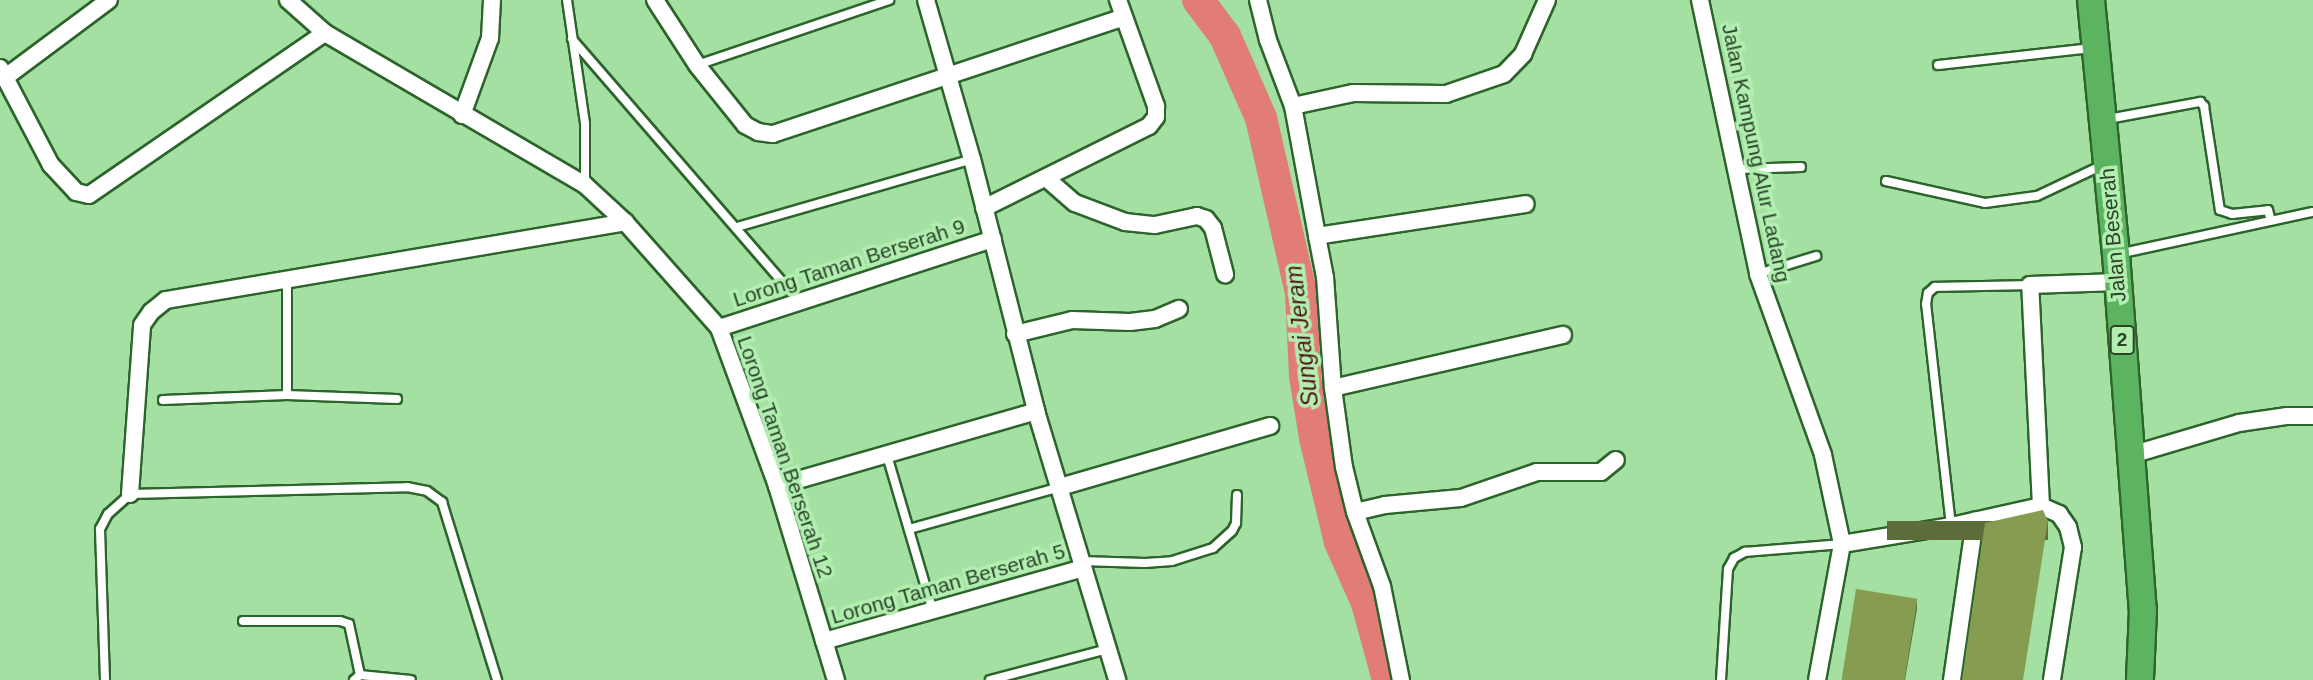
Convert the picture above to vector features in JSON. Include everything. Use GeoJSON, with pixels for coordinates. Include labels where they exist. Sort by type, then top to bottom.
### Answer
{"type":"FeatureCollection","features":[{"type":"Feature","properties":{"kind":"highway","name":"Jalan Beserah"},"geometry":{"type":"LineString","coordinates":[[2091,0],[2116,254],[2143,610],[2140,680]]}},
{"type":"Feature","properties":{"kind":"street"},"geometry":{"type":"LineString","coordinates":[[109,0],[3,72],[27,125],[51,165],[76,192],[89,194],[325,33]]}},
{"type":"Feature","properties":{"kind":"street","name":"Lorong Taman Berserah 12"},"geometry":{"type":"LineString","coordinates":[[288,0],[325,33],[585,185],[625,222],[719,328],[777,486],[836,680]]}},
{"type":"Feature","properties":{"kind":"street"},"geometry":{"type":"LineString","coordinates":[[463,115],[490,38],[492,0]]}},
{"type":"Feature","properties":{"kind":"street"},"geometry":{"type":"LineString","coordinates":[[655,0],[697,65],[746,125],[758,132],[773,134],[1124,17]]}},
{"type":"Feature","properties":{"kind":"street"},"geometry":{"type":"LineString","coordinates":[[926,0],[972,159],[1036,411],[1117,680]]}},
{"type":"Feature","properties":{"kind":"street"},"geometry":{"type":"LineString","coordinates":[[984,208],[1149,126],[1156,117],[1156,106],[1118,0]]}},
{"type":"Feature","properties":{"kind":"street"},"geometry":{"type":"LineString","coordinates":[[1258,0],[1268,40],[1293,106],[1325,278],[1333,388],[1343,467],[1355,512],[1382,586],[1401,680]]}},
{"type":"Feature","properties":{"kind":"street"},"geometry":{"type":"LineString","coordinates":[[1293,106],[1353,93],[1446,94],[1504,74],[1523,54],[1547,0]]}},
{"type":"Feature","properties":{"kind":"street","name":"Jalan Kampung Alur Ladang"},"geometry":{"type":"LineString","coordinates":[[1700,0],[1738,169],[1758,274],[1823,455],[1842,544],[1817,680]]}},
{"type":"Feature","properties":{"kind":"street"},"geometry":{"type":"LineString","coordinates":[[1046,178],[1075,203],[1125,222],[1155,225],[1197,216],[1206,219],[1213,228],[1225,274]]}},
{"type":"Feature","properties":{"kind":"street"},"geometry":{"type":"LineString","coordinates":[[1317,236],[1526,204]]}},
{"type":"Feature","properties":{"kind":"street"},"geometry":{"type":"LineString","coordinates":[[130,494],[142,325],[151,312],[166,300],[625,222]]}},
{"type":"Feature","properties":{"kind":"street","name":"Lorong Taman Berserah 9"},"geometry":{"type":"LineString","coordinates":[[719,328],[798,300],[993,239]]}},
{"type":"Feature","properties":{"kind":"street"},"geometry":{"type":"LineString","coordinates":[[2041,506],[2030,285],[2118,282]]}},
{"type":"Feature","properties":{"kind":"street"},"geometry":{"type":"LineString","coordinates":[[1015,334],[1072,320],[1130,322],[1155,319],[1178,309]]}},
{"type":"Feature","properties":{"kind":"street"},"geometry":{"type":"LineString","coordinates":[[1333,388],[1563,335]]}},
{"type":"Feature","properties":{"kind":"street"},"geometry":{"type":"LineString","coordinates":[[777,486],[886,452],[1036,411]]}},
{"type":"Feature","properties":{"kind":"street"},"geometry":{"type":"LineString","coordinates":[[2131,455],[2239,423],[2287,416],[2313,416]]}},
{"type":"Feature","properties":{"kind":"street"},"geometry":{"type":"LineString","coordinates":[[1060,487],[1270,426]]}},
{"type":"Feature","properties":{"kind":"street"},"geometry":{"type":"LineString","coordinates":[[1355,512],[1385,505],[1461,498],[1536,472],[1601,472],[1616,460]]}},
{"type":"Feature","properties":{"kind":"street"},"geometry":{"type":"LineString","coordinates":[[1842,544],[1951,526],[2041,506],[2059,514],[2068,527],[2073,547],[2052,680]]}},
{"type":"Feature","properties":{"kind":"street"},"geometry":{"type":"LineString","coordinates":[[1952,680],[1975,521]]}},
{"type":"Feature","properties":{"kind":"street","name":"Lorong Taman Berserah 5"},"geometry":{"type":"LineString","coordinates":[[824,641],[1082,565]]}},
{"type":"Feature","properties":{"kind":"lane"},"geometry":{"type":"LineString","coordinates":[[697,65],[889,0]]}},
{"type":"Feature","properties":{"kind":"lane"},"geometry":{"type":"LineString","coordinates":[[570,1],[572,39],[585,124],[585,185]]}},
{"type":"Feature","properties":{"kind":"lane"},"geometry":{"type":"LineString","coordinates":[[572,39],[798,300]]}},
{"type":"Feature","properties":{"kind":"lane"},"geometry":{"type":"LineString","coordinates":[[1938,65],[2095,48]]}},
{"type":"Feature","properties":{"kind":"lane"},"geometry":{"type":"LineString","coordinates":[[2102,121],[2200,102],[2204,106],[2220,210],[2232,214],[2268,210],[2271,221]]}},
{"type":"Feature","properties":{"kind":"lane"},"geometry":{"type":"LineString","coordinates":[[737,227],[972,159]]}},
{"type":"Feature","properties":{"kind":"lane"},"geometry":{"type":"LineString","coordinates":[[1886,181],[1985,203],[2037,196],[2106,163]]}},
{"type":"Feature","properties":{"kind":"lane"},"geometry":{"type":"LineString","coordinates":[[1738,169],[1801,167]]}},
{"type":"Feature","properties":{"kind":"lane"},"geometry":{"type":"LineString","coordinates":[[2116,254],[2313,212]]}},
{"type":"Feature","properties":{"kind":"lane"},"geometry":{"type":"LineString","coordinates":[[1758,274],[1816,256]]}},
{"type":"Feature","properties":{"kind":"lane"},"geometry":{"type":"LineString","coordinates":[[287,279],[287,395]]}},
{"type":"Feature","properties":{"kind":"lane"},"geometry":{"type":"LineString","coordinates":[[1951,526],[1926,304],[1928,293],[1935,287],[2030,285]]}},
{"type":"Feature","properties":{"kind":"lane"},"geometry":{"type":"LineString","coordinates":[[163,400],[287,395],[397,399]]}},
{"type":"Feature","properties":{"kind":"lane"},"geometry":{"type":"LineString","coordinates":[[886,452],[932,608]]}},
{"type":"Feature","properties":{"kind":"lane"},"geometry":{"type":"LineString","coordinates":[[105,680],[100,529],[108,514],[130,494],[407,487],[427,491],[442,502],[497,680]]}},
{"type":"Feature","properties":{"kind":"lane"},"geometry":{"type":"LineString","coordinates":[[909,529],[1060,487]]}},
{"type":"Feature","properties":{"kind":"lane"},"geometry":{"type":"LineString","coordinates":[[1082,565],[1172,561],[1213,548],[1232,531],[1236,523],[1237,495]]}},
{"type":"Feature","properties":{"kind":"lane"},"geometry":{"type":"LineString","coordinates":[[1721,680],[1728,569],[1734,558],[1745,552],[1842,544]]}},
{"type":"Feature","properties":{"kind":"lane"},"geometry":{"type":"LineString","coordinates":[[243,621],[340,621],[349,624],[353,629],[357,678],[411,680]]}},
{"type":"Feature","properties":{"kind":"lane"},"geometry":{"type":"LineString","coordinates":[[990,680],[1107,649]]}},
{"type":"Feature","properties":{"kind":"building"},"geometry":{"type":"Polygon","coordinates":[[[2043,510],[2048,521],[2023,680],[1962,680],[1985,523],[2043,510]]]}},
{"type":"Feature","properties":{"kind":"building"},"geometry":{"type":"Polygon","coordinates":[[[1856,589],[1917,599],[1904,680],[1842,680],[1856,589]]]}},
{"type":"Feature","properties":{"kind":"waterway","name":"Sungai Jeram"},"geometry":{"type":"LineString","coordinates":[[1198,0],[1225,36],[1261,118],[1301,293],[1305,376],[1315,438],[1340,542],[1367,603],[1388,680]]}}]}
